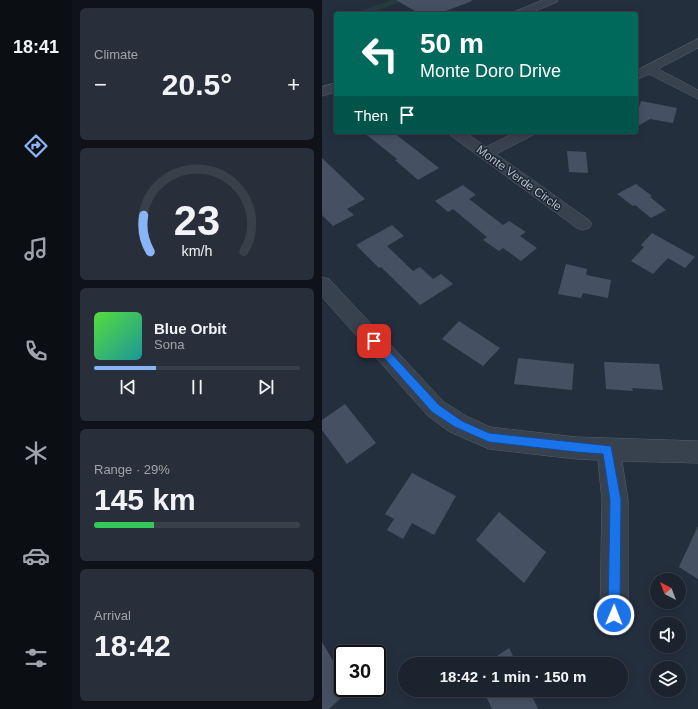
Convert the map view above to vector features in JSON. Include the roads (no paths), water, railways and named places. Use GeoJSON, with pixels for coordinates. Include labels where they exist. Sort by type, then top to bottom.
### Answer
{"type":"FeatureCollection","features":[{"type":"Feature","properties":{"kind":"street"},"geometry":{"type":"LineString","coordinates":[[523,12],[553,0]]}},
{"type":"Feature","properties":{"kind":"street"},"geometry":{"type":"LineString","coordinates":[[638,75],[698,43]]}},
{"type":"Feature","properties":{"kind":"street"},"geometry":{"type":"LineString","coordinates":[[648,69],[698,95]]}},
{"type":"Feature","properties":{"kind":"street"},"geometry":{"type":"LineString","coordinates":[[322,92],[334,88]]}},
{"type":"Feature","properties":{"kind":"street","name":"Monte Verde Circle"},"geometry":{"type":"LineString","coordinates":[[457,134],[583,224]]}},
{"type":"Feature","properties":{"kind":"street"},"geometry":{"type":"LineString","coordinates":[[486,154],[524,134]]}},
{"type":"Feature","properties":{"kind":"street"},"geometry":{"type":"LineString","coordinates":[[322,284],[436,408],[458,424],[489,438],[576,448],[698,452]]}},
{"type":"Feature","properties":{"kind":"street"},"geometry":{"type":"LineString","coordinates":[[608,449],[615,500],[614,615]]}}]}
